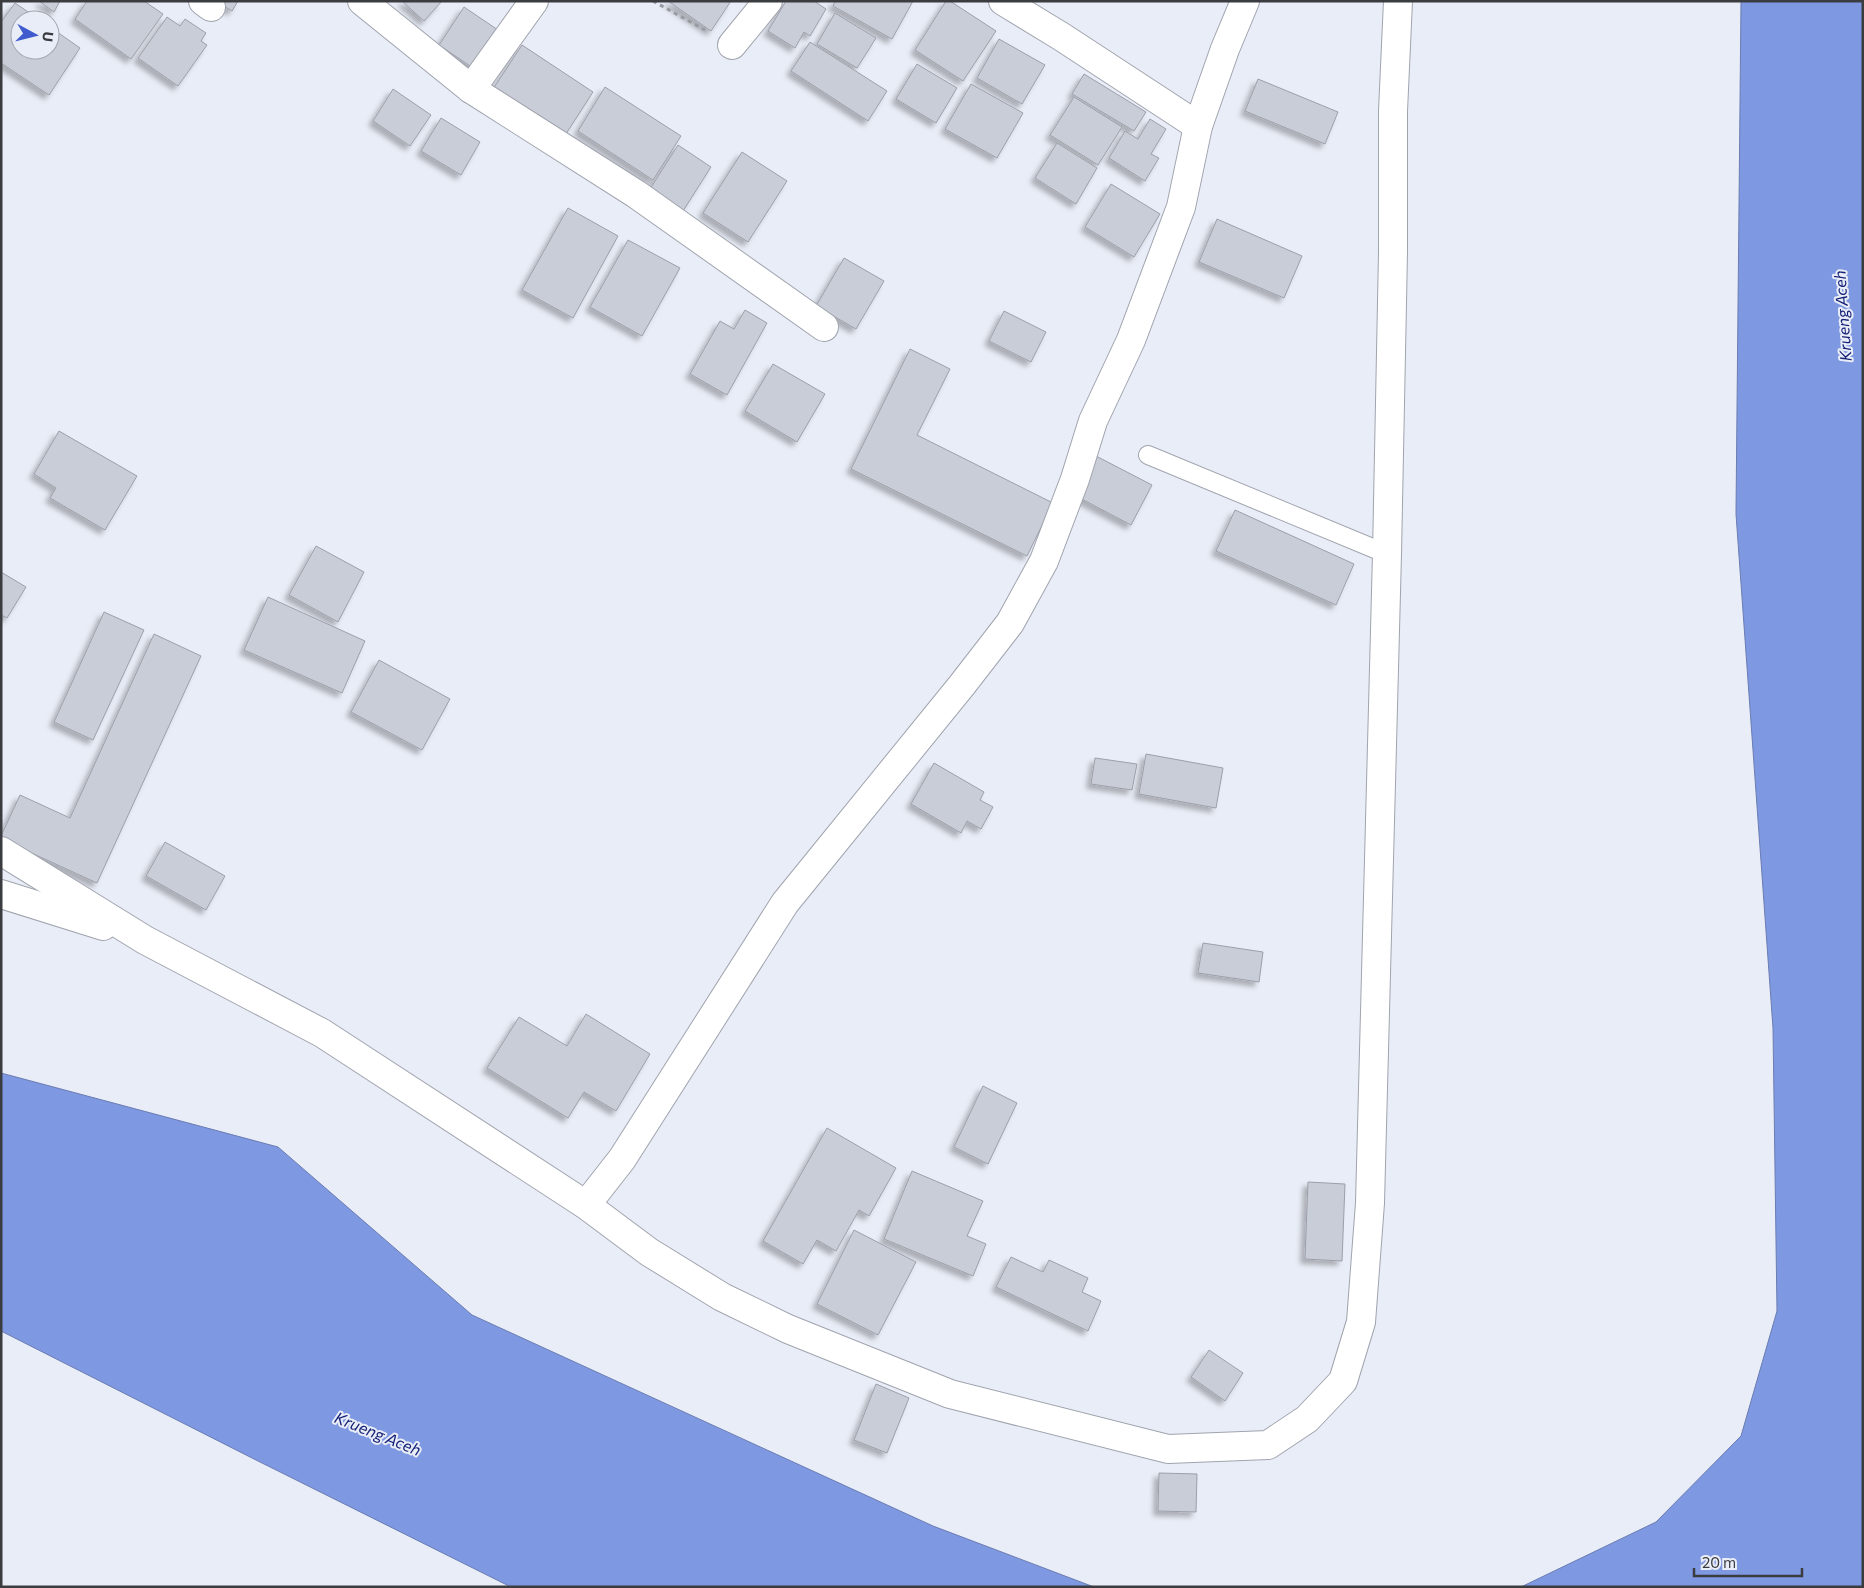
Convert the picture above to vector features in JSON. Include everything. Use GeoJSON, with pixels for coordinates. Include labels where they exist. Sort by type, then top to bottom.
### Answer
{"type":"FeatureCollection","features":[{"type":"Feature","properties":{"kind":"street"},"geometry":{"type":"LineString","coordinates":[[362,1],[471,89],[636,194],[824,327]]}},
{"type":"Feature","properties":{"kind":"street"},"geometry":{"type":"LineString","coordinates":[[471,89],[534,1]]}},
{"type":"Feature","properties":{"kind":"street"},"geometry":{"type":"LineString","coordinates":[[732,45],[768,1]]}},
{"type":"Feature","properties":{"kind":"street"},"geometry":{"type":"LineString","coordinates":[[1003,1],[1062,37],[1198,126]]}},
{"type":"Feature","properties":{"kind":"street"},"geometry":{"type":"LineString","coordinates":[[586,1205],[622,1159],[785,903],[1010,623],[1044,561],[1075,479],[1093,421],[1134,331],[1181,206],[1198,126],[1225,49],[1245,1]]}},
{"type":"Feature","properties":{"kind":"street"},"geometry":{"type":"LineString","coordinates":[[1,851],[145,940],[322,1033],[586,1205],[648,1252],[722,1297],[788,1329],[950,1394],[1168,1450],[1268,1446],[1307,1419],[1343,1382],[1361,1322],[1370,1203],[1387,554],[1393,111],[1398,1]]}},
{"type":"Feature","properties":{"kind":"street"},"geometry":{"type":"LineString","coordinates":[[1,894],[145,940]]}},
{"type":"Feature","properties":{"kind":"lane"},"geometry":{"type":"LineString","coordinates":[[1148,455],[1387,554]]}},
{"type":"Feature","properties":{"kind":"path"},"geometry":{"type":"LineString","coordinates":[[653,1],[732,45]]}},
{"type":"Feature","properties":{"kind":"water","name":"Krueng Aceh"},"geometry":{"type":"Polygon","coordinates":[[[1741,1],[1863,1],[1863,1587],[1521,1587],[1656,1522],[1741,1436],[1777,1311],[1773,1028],[1736,514],[1741,1]]]}},
{"type":"Feature","properties":{"kind":"water","name":"Krueng Aceh"},"geometry":{"type":"Polygon","coordinates":[[[1,1073],[278,1147],[472,1315],[933,1526],[1094,1587],[511,1587],[1,1331],[1,1073]]]}},
{"type":"Feature","properties":{"kind":"building"},"geometry":{"type":"Polygon","coordinates":[[[39,1],[60,1],[55,10],[51,10],[39,1]]]}},
{"type":"Feature","properties":{"kind":"building"},"geometry":{"type":"Polygon","coordinates":[[[87,1],[144,1],[163,14],[131,59],[75,19],[87,1]]]}},
{"type":"Feature","properties":{"kind":"building"},"geometry":{"type":"Polygon","coordinates":[[[216,1],[238,1],[232,11],[216,1]]]}},
{"type":"Feature","properties":{"kind":"building"},"geometry":{"type":"Polygon","coordinates":[[[402,1],[442,1],[424,21],[402,1]]]}},
{"type":"Feature","properties":{"kind":"building"},"geometry":{"type":"Polygon","coordinates":[[[668,1],[731,1],[711,31],[668,1]]]}},
{"type":"Feature","properties":{"kind":"building"},"geometry":{"type":"Polygon","coordinates":[[[786,1],[814,1],[826,9],[810,36],[804,32],[795,48],[768,31],[786,1]]]}},
{"type":"Feature","properties":{"kind":"building"},"geometry":{"type":"Polygon","coordinates":[[[835,1],[913,1],[892,39],[833,6],[835,1]]]}},
{"type":"Feature","properties":{"kind":"building"},"geometry":{"type":"Polygon","coordinates":[[[946,1],[950,1],[996,31],[963,81],[915,50],[946,1]]]}},
{"type":"Feature","properties":{"kind":"building"},"geometry":{"type":"Polygon","coordinates":[[[15,3],[25,10],[10,10],[10,60],[60,60],[60,34],[80,48],[49,95],[1,63],[1,22],[15,3]]]}},
{"type":"Feature","properties":{"kind":"building"},"geometry":{"type":"Polygon","coordinates":[[[464,7],[501,32],[476,70],[439,45],[464,7]]]}},
{"type":"Feature","properties":{"kind":"building"},"geometry":{"type":"Polygon","coordinates":[[[835,13],[876,38],[857,68],[817,44],[835,13]]]}},
{"type":"Feature","properties":{"kind":"building"},"geometry":{"type":"Polygon","coordinates":[[[167,17],[180,26],[185,19],[206,33],[201,41],[207,45],[178,86],[138,58],[167,17]]]}},
{"type":"Feature","properties":{"kind":"building"},"geometry":{"type":"Polygon","coordinates":[[[999,39],[1045,65],[1022,104],[977,78],[999,39]]]}},
{"type":"Feature","properties":{"kind":"building"},"geometry":{"type":"Polygon","coordinates":[[[810,42],[887,91],[868,121],[791,71],[810,42]]]}},
{"type":"Feature","properties":{"kind":"building"},"geometry":{"type":"Polygon","coordinates":[[[522,45],[593,92],[562,140],[491,92],[522,45]]]}},
{"type":"Feature","properties":{"kind":"building"},"geometry":{"type":"Polygon","coordinates":[[[917,64],[957,88],[936,123],[896,99],[917,64]]]}},
{"type":"Feature","properties":{"kind":"building"},"geometry":{"type":"Polygon","coordinates":[[[1084,74],[1146,112],[1134,131],[1072,94],[1084,74]]]}},
{"type":"Feature","properties":{"kind":"building"},"geometry":{"type":"Polygon","coordinates":[[[1258,79],[1338,112],[1325,144],[1245,111],[1258,79]]]}},
{"type":"Feature","properties":{"kind":"building"},"geometry":{"type":"Polygon","coordinates":[[[971,84],[1023,113],[997,158],[945,129],[971,84]]]}},
{"type":"Feature","properties":{"kind":"building"},"geometry":{"type":"Polygon","coordinates":[[[605,87],[681,136],[653,180],[578,131],[605,87]]]}},
{"type":"Feature","properties":{"kind":"building"},"geometry":{"type":"Polygon","coordinates":[[[393,89],[431,115],[410,146],[373,121],[393,89]]]}},
{"type":"Feature","properties":{"kind":"building"},"geometry":{"type":"Polygon","coordinates":[[[1074,97],[1122,127],[1098,165],[1050,135],[1074,97]]]}},
{"type":"Feature","properties":{"kind":"building"},"geometry":{"type":"Polygon","coordinates":[[[441,118],[480,142],[461,175],[421,151],[441,118]]]}},
{"type":"Feature","properties":{"kind":"building"},"geometry":{"type":"Polygon","coordinates":[[[1150,119],[1166,129],[1151,154],[1159,158],[1145,181],[1109,158],[1125,131],[1138,139],[1150,119]]]}},
{"type":"Feature","properties":{"kind":"building"},"geometry":{"type":"Polygon","coordinates":[[[1057,143],[1097,168],[1076,204],[1035,178],[1057,143]]]}},
{"type":"Feature","properties":{"kind":"building"},"geometry":{"type":"Polygon","coordinates":[[[678,145],[711,167],[683,211],[650,189],[678,145]]]}},
{"type":"Feature","properties":{"kind":"building"},"geometry":{"type":"Polygon","coordinates":[[[742,152],[787,181],[748,242],[703,213],[742,152]]]}},
{"type":"Feature","properties":{"kind":"building"},"geometry":{"type":"Polygon","coordinates":[[[1111,184],[1160,214],[1134,257],[1085,227],[1111,184]]]}},
{"type":"Feature","properties":{"kind":"building"},"geometry":{"type":"Polygon","coordinates":[[[568,208],[618,236],[573,318],[522,290],[568,208]]]}},
{"type":"Feature","properties":{"kind":"building"},"geometry":{"type":"Polygon","coordinates":[[[1217,219],[1302,256],[1284,298],[1199,262],[1217,219]]]}},
{"type":"Feature","properties":{"kind":"building"},"geometry":{"type":"Polygon","coordinates":[[[628,240],[680,268],[642,336],[590,307],[628,240]]]}},
{"type":"Feature","properties":{"kind":"building"},"geometry":{"type":"Polygon","coordinates":[[[844,258],[884,281],[856,329],[816,306],[844,258]]]}},
{"type":"Feature","properties":{"kind":"building"},"geometry":{"type":"Polygon","coordinates":[[[745,310],[767,323],[727,395],[690,374],[720,321],[734,329],[745,310]]]}},
{"type":"Feature","properties":{"kind":"building"},"geometry":{"type":"Polygon","coordinates":[[[1004,311],[1046,332],[1031,362],[989,341],[1004,311]]]}},
{"type":"Feature","properties":{"kind":"building"},"geometry":{"type":"Polygon","coordinates":[[[910,349],[950,369],[917,435],[1053,503],[1027,556],[851,469],[910,349]]]}},
{"type":"Feature","properties":{"kind":"building"},"geometry":{"type":"Polygon","coordinates":[[[773,364],[825,394],[797,442],[745,411],[773,364]]]}},
{"type":"Feature","properties":{"kind":"building"},"geometry":{"type":"Polygon","coordinates":[[[59,431],[137,476],[105,530],[50,498],[56,488],[34,474],[59,431]]]}},
{"type":"Feature","properties":{"kind":"building"},"geometry":{"type":"Polygon","coordinates":[[[1096,456],[1152,485],[1131,525],[1076,496],[1096,456]]]}},
{"type":"Feature","properties":{"kind":"building"},"geometry":{"type":"Polygon","coordinates":[[[1235,510],[1354,564],[1336,605],[1216,551],[1235,510]]]}},
{"type":"Feature","properties":{"kind":"building"},"geometry":{"type":"Polygon","coordinates":[[[316,546],[364,572],[338,622],[289,595],[316,546]]]}},
{"type":"Feature","properties":{"kind":"building"},"geometry":{"type":"Polygon","coordinates":[[[1,572],[26,587],[7,618],[1,615],[1,572]]]}},
{"type":"Feature","properties":{"kind":"building"},"geometry":{"type":"Polygon","coordinates":[[[268,597],[365,641],[342,693],[244,650],[268,597]]]}},
{"type":"Feature","properties":{"kind":"building"},"geometry":{"type":"Polygon","coordinates":[[[104,612],[144,630],[93,740],[54,722],[104,612]]]}},
{"type":"Feature","properties":{"kind":"building"},"geometry":{"type":"Polygon","coordinates":[[[154,634],[201,656],[97,883],[1,839],[20,795],[70,818],[154,634]]]}},
{"type":"Feature","properties":{"kind":"building"},"geometry":{"type":"Polygon","coordinates":[[[379,660],[450,699],[422,750],[351,712],[379,660]]]}},
{"type":"Feature","properties":{"kind":"building"},"geometry":{"type":"Polygon","coordinates":[[[1146,754],[1223,768],[1216,808],[1139,794],[1146,754]]]}},
{"type":"Feature","properties":{"kind":"building"},"geometry":{"type":"Polygon","coordinates":[[[1095,758],[1137,764],[1132,790],[1091,784],[1095,758]]]}},
{"type":"Feature","properties":{"kind":"building"},"geometry":{"type":"Polygon","coordinates":[[[934,763],[984,792],[980,800],[993,807],[981,829],[967,821],[961,833],[911,804],[934,763]]]}},
{"type":"Feature","properties":{"kind":"building"},"geometry":{"type":"Polygon","coordinates":[[[165,842],[225,876],[206,910],[146,876],[165,842]]]}},
{"type":"Feature","properties":{"kind":"building"},"geometry":{"type":"Polygon","coordinates":[[[1203,943],[1263,952],[1259,982],[1198,973],[1203,943]]]}},
{"type":"Feature","properties":{"kind":"building"},"geometry":{"type":"Polygon","coordinates":[[[586,1014],[650,1054],[616,1111],[584,1092],[568,1118],[487,1068],[519,1017],[567,1046],[586,1014]]]}},
{"type":"Feature","properties":{"kind":"building"},"geometry":{"type":"Polygon","coordinates":[[[983,1086],[1017,1103],[988,1164],[954,1147],[983,1086]]]}},
{"type":"Feature","properties":{"kind":"building"},"geometry":{"type":"Polygon","coordinates":[[[827,1128],[896,1168],[869,1216],[859,1210],[836,1251],[817,1240],[803,1264],[763,1241],[827,1128]]]}},
{"type":"Feature","properties":{"kind":"building"},"geometry":{"type":"Polygon","coordinates":[[[912,1171],[983,1201],[967,1236],[986,1244],[973,1276],[884,1239],[912,1171]]]}},
{"type":"Feature","properties":{"kind":"building"},"geometry":{"type":"Polygon","coordinates":[[[1308,1182],[1345,1184],[1342,1261],[1305,1259],[1308,1182]]]}},
{"type":"Feature","properties":{"kind":"building"},"geometry":{"type":"Polygon","coordinates":[[[854,1230],[916,1262],[878,1335],[817,1304],[854,1230]]]}},
{"type":"Feature","properties":{"kind":"building"},"geometry":{"type":"Polygon","coordinates":[[[1011,1257],[1043,1272],[1049,1260],[1088,1278],[1082,1292],[1101,1301],[1088,1331],[996,1287],[1011,1257]]]}},
{"type":"Feature","properties":{"kind":"building"},"geometry":{"type":"Polygon","coordinates":[[[1209,1350],[1243,1373],[1225,1401],[1191,1377],[1209,1350]]]}},
{"type":"Feature","properties":{"kind":"building"},"geometry":{"type":"Polygon","coordinates":[[[876,1384],[909,1398],[887,1453],[854,1440],[876,1384]]]}},
{"type":"Feature","properties":{"kind":"building"},"geometry":{"type":"Polygon","coordinates":[[[1159,1473],[1197,1474],[1196,1512],[1158,1511],[1159,1473]]]}}]}
